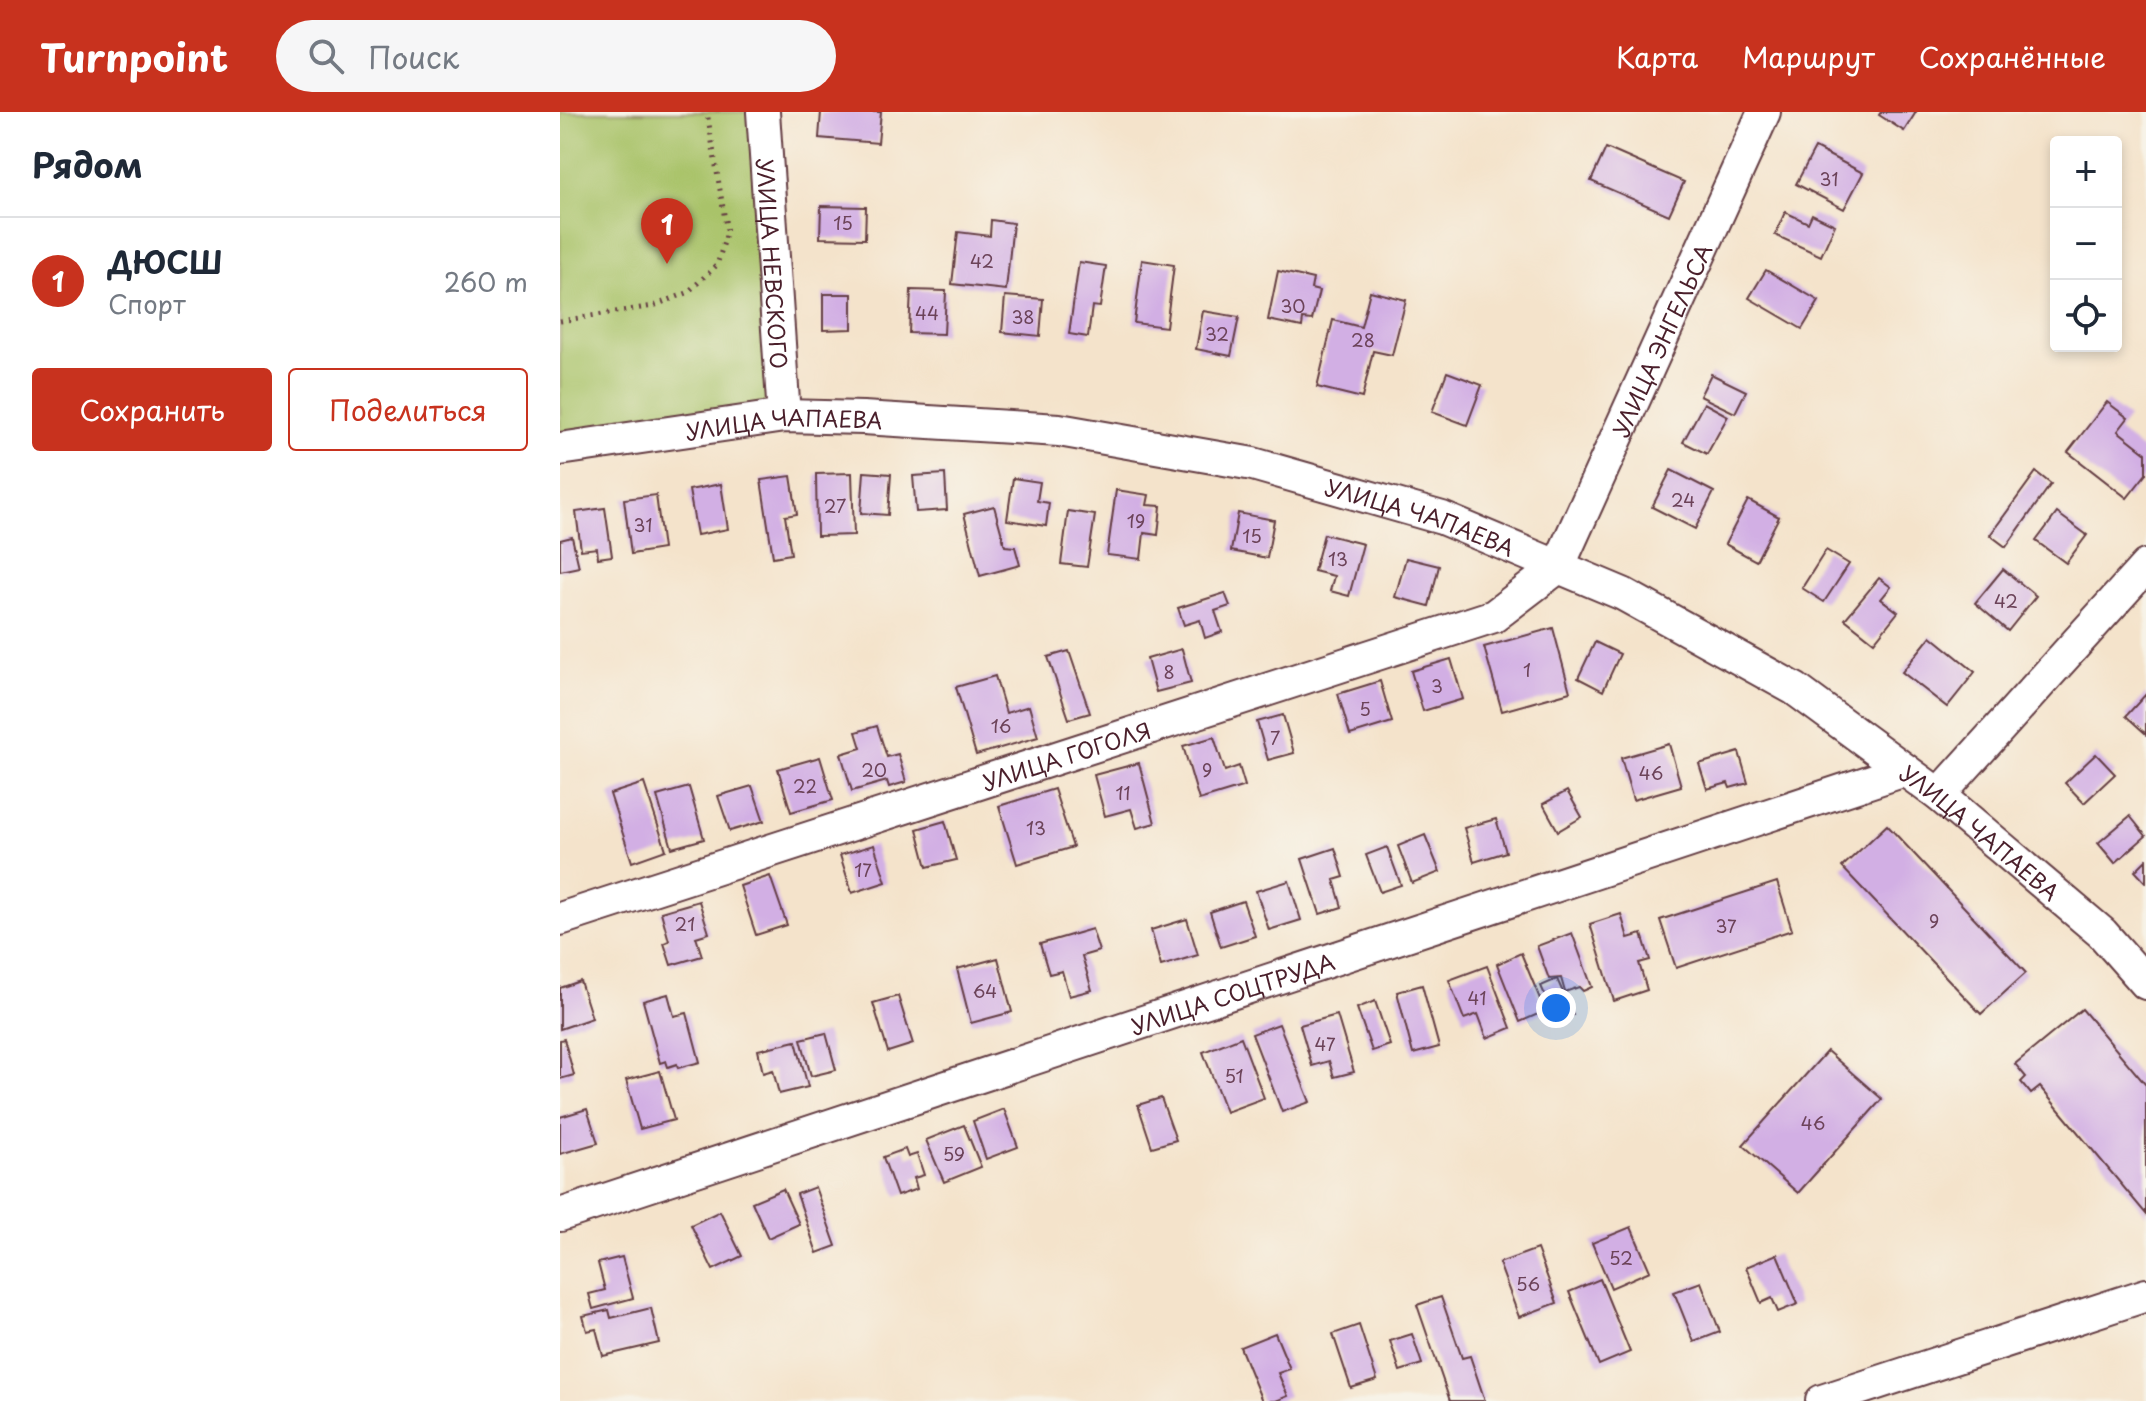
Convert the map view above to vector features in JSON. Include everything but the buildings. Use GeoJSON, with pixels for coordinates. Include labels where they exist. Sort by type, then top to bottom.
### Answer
{"type":"FeatureCollection","features":[{"type":"Feature","properties":{"kind":"street","name":"УЛИЦА НЕВСКОГО"},"geometry":{"type":"LineString","coordinates":[[763,112],[784,416]]}},
{"type":"Feature","properties":{"kind":"street","name":"УЛИЦА ЭНГЕЛЬСА"},"geometry":{"type":"LineString","coordinates":[[1558,567],[1764,112]]}},
{"type":"Feature","properties":{"kind":"street","name":"УЛИЦА ЧАПАЕВА"},"geometry":{"type":"LineString","coordinates":[[560,449],[784,416],[1059,430],[1253,464],[1442,518],[1623,594],[1795,689],[1939,795],[2102,933],[2146,983]]}},
{"type":"Feature","properties":{"kind":"street"},"geometry":{"type":"LineString","coordinates":[[1939,795],[2146,566]]}},
{"type":"Feature","properties":{"kind":"street","name":"УЛИЦА ГОГОЛЯ"},"geometry":{"type":"LineString","coordinates":[[560,919],[1494,616],[1558,567]]}},
{"type":"Feature","properties":{"kind":"street","name":"УЛИЦА СОЦТРУДА"},"geometry":{"type":"LineString","coordinates":[[560,1215],[1905,770]]}},
{"type":"Feature","properties":{"kind":"street"},"geometry":{"type":"LineString","coordinates":[[1822,1401],[2146,1295]]}},
{"type":"Feature","properties":{"kind":"path"},"geometry":{"type":"LineString","coordinates":[[560,321],[653,306],[687,293],[717,265],[727,232],[707,112]]}},
{"type":"Feature","properties":{"kind":"green space"},"geometry":{"type":"Polygon","coordinates":[[[560,112],[763,112],[784,416],[560,449],[560,112]]]}},
{"type":"Feature","properties":{"kind":"place","name":"ДЮСШ"},"geometry":{"type":"Point","coordinates":[667,264]}}]}
